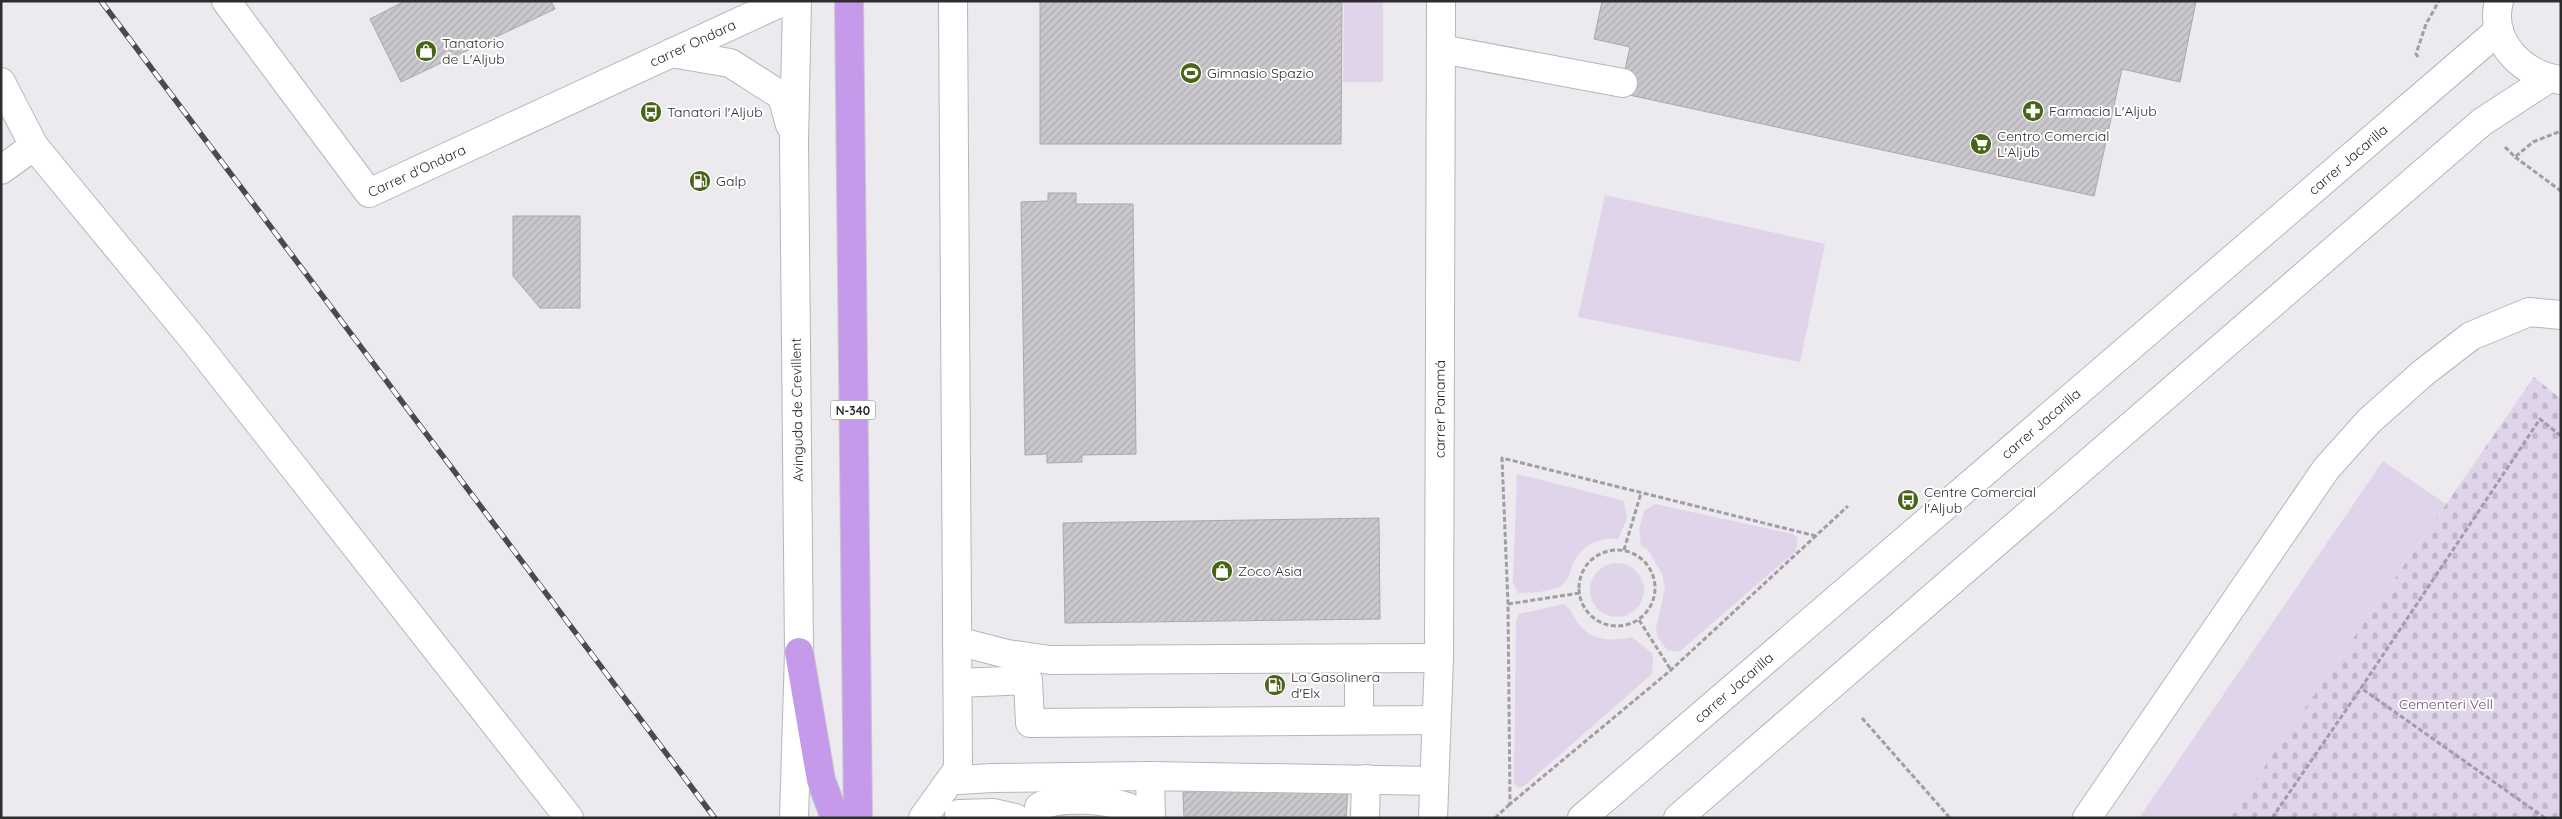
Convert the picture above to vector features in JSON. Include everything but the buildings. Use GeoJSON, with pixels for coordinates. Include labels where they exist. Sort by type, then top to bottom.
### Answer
{"type":"FeatureCollection","features":[{"type":"Feature","properties":{"kind":"highway","name":"N-340"},"geometry":{"type":"LineString","coordinates":[[849,1],[858,818]]}},
{"type":"Feature","properties":{"kind":"highway"},"geometry":{"type":"LineString","coordinates":[[799,652],[820,780],[835,818]]}},
{"type":"Feature","properties":{"kind":"street","name":"Carrer d'Ondara"},"geometry":{"type":"LineString","coordinates":[[226,1],[369,193],[602,86]]}},
{"type":"Feature","properties":{"kind":"street","name":"carrer Ondara"},"geometry":{"type":"LineString","coordinates":[[602,86],[784,1]]}},
{"type":"Feature","properties":{"kind":"street","name":"Avinguda de Crevillent"},"geometry":{"type":"LineString","coordinates":[[794,818],[799,652],[794,141],[797,1]]}},
{"type":"Feature","properties":{"kind":"street"},"geometry":{"type":"LineString","coordinates":[[953,1],[959,816],[993,813],[1015,818]]}},
{"type":"Feature","properties":{"kind":"street","name":"carrer Panamá"},"geometry":{"type":"LineString","coordinates":[[1433,818],[1439,658],[1441,1]]}},
{"type":"Feature","properties":{"kind":"street"},"geometry":{"type":"LineString","coordinates":[[2499,1],[2499,30],[2506,46],[2517,61],[2529,71],[2554,79]]}},
{"type":"Feature","properties":{"kind":"street","name":"carrer Jacarilla"},"geometry":{"type":"LineString","coordinates":[[1582,818],[2499,30]]}},
{"type":"Feature","properties":{"kind":"street"},"geometry":{"type":"LineString","coordinates":[[1441,49],[1623,83]]}},
{"type":"Feature","properties":{"kind":"street"},"geometry":{"type":"LineString","coordinates":[[671,53],[730,63],[782,96],[794,141]]}},
{"type":"Feature","properties":{"kind":"street"},"geometry":{"type":"LineString","coordinates":[[1678,818],[2482,122],[2554,79]]}},
{"type":"Feature","properties":{"kind":"street"},"geometry":{"type":"LineString","coordinates":[[1,82],[34,146],[193,338],[569,818]]}},
{"type":"Feature","properties":{"kind":"street"},"geometry":{"type":"LineString","coordinates":[[1,170],[34,146]]}},
{"type":"Feature","properties":{"kind":"street"},"geometry":{"type":"LineString","coordinates":[[2087,818],[2326,469],[2369,421],[2424,373],[2471,336],[2529,312],[2561,315]]}},
{"type":"Feature","properties":{"kind":"street"},"geometry":{"type":"LineString","coordinates":[[957,641],[1007,654],[1050,660],[1439,658]]}},
{"type":"Feature","properties":{"kind":"street"},"geometry":{"type":"LineString","coordinates":[[1359,659],[1359,720]]}},
{"type":"Feature","properties":{"kind":"street"},"geometry":{"type":"LineString","coordinates":[[958,683],[1028,680],[1030,723],[1436,720]]}},
{"type":"Feature","properties":{"kind":"street"},"geometry":{"type":"LineString","coordinates":[[958,775],[1433,781]]}},
{"type":"Feature","properties":{"kind":"street"},"geometry":{"type":"LineString","coordinates":[[923,818],[958,775]]}},
{"type":"Feature","properties":{"kind":"street"},"geometry":{"type":"LineString","coordinates":[[1150,776],[1151,818]]}},
{"type":"Feature","properties":{"kind":"street"},"geometry":{"type":"LineString","coordinates":[[1021,818],[1024,794],[1038,777]]}},
{"type":"Feature","properties":{"kind":"street"},"geometry":{"type":"LineString","coordinates":[[1365,818],[1366,779]]}},
{"type":"Feature","properties":{"kind":"street"},"geometry":{"type":"LineString","coordinates":[[1037,818],[1038,807],[1046,802],[1090,801],[1109,802],[1128,807],[1135,818]]}},
{"type":"Feature","properties":{"kind":"path"},"geometry":{"type":"LineString","coordinates":[[2515,157],[2561,191]]}},
{"type":"Feature","properties":{"kind":"path"},"geometry":{"type":"LineString","coordinates":[[2272,818],[2540,420],[2561,436]]}},
{"type":"Feature","properties":{"kind":"path"},"geometry":{"type":"LineString","coordinates":[[1510,804],[1508,604],[1502,458],[1816,536]]}},
{"type":"Feature","properties":{"kind":"path"},"geometry":{"type":"LineString","coordinates":[[1624,550],[1641,493]]}},
{"type":"Feature","properties":{"kind":"path"},"geometry":{"type":"LineString","coordinates":[[1495,818],[1671,670],[1848,506]]}},
{"type":"Feature","properties":{"kind":"path"},"geometry":{"type":"LineString","coordinates":[[1610,550],[1624,550],[1638,555],[1649,566],[1655,580],[1655,595],[1649,609],[1638,620],[1627,625],[1614,626],[1602,623],[1591,616],[1583,605],[1580,593],[1580,579],[1591,561],[1610,550]]}},
{"type":"Feature","properties":{"kind":"path"},"geometry":{"type":"LineString","coordinates":[[1508,604],[1580,593]]}},
{"type":"Feature","properties":{"kind":"path"},"geometry":{"type":"LineString","coordinates":[[1638,620],[1671,670]]}},
{"type":"Feature","properties":{"kind":"path"},"geometry":{"type":"LineString","coordinates":[[2361,688],[2545,818]]}},
{"type":"Feature","properties":{"kind":"path"},"geometry":{"type":"LineString","coordinates":[[1862,718],[1950,818]]}},
{"type":"Feature","properties":{"kind":"green space"},"geometry":{"type":"Polygon","coordinates":[[[1344,1],[1383,1],[1383,82],[1343,82],[1344,1]]]}},
{"type":"Feature","properties":{"kind":"green space"},"geometry":{"type":"Polygon","coordinates":[[[1605,195],[1825,244],[1800,362],[1578,317],[1605,195]]]}},
{"type":"Feature","properties":{"kind":"green space","name":"Cementeri Vell"},"geometry":{"type":"Polygon","coordinates":[[[2534,377],[2561,399],[2561,818],[2229,818],[2534,377]]]}},
{"type":"Feature","properties":{"kind":"green space"},"geometry":{"type":"Polygon","coordinates":[[[2383,461],[2446,504],[2229,818],[2139,818],[2383,461]]]}},
{"type":"Feature","properties":{"kind":"green space"},"geometry":{"type":"Polygon","coordinates":[[[1517,474],[1624,501],[1627,519],[1618,539],[1596,541],[1590,544],[1575,559],[1566,581],[1551,590],[1518,593],[1513,583],[1517,474]]]}},
{"type":"Feature","properties":{"kind":"green space"},"geometry":{"type":"Polygon","coordinates":[[[1655,504],[1793,534],[1798,538],[1796,551],[1679,652],[1667,650],[1657,636],[1656,629],[1665,588],[1662,574],[1648,550],[1641,546],[1639,529],[1644,511],[1655,504]]]}},
{"type":"Feature","properties":{"kind":"green space"},"geometry":{"type":"Polygon","coordinates":[[[1617,563],[1627,565],[1636,571],[1642,580],[1644,590],[1642,600],[1636,609],[1627,615],[1617,617],[1607,615],[1598,609],[1592,600],[1590,590],[1592,580],[1598,571],[1607,565],[1617,563]]]}},
{"type":"Feature","properties":{"kind":"green space"},"geometry":{"type":"Polygon","coordinates":[[[1564,604],[1570,609],[1581,627],[1593,636],[1608,639],[1632,637],[1653,654],[1652,674],[1523,787],[1518,788],[1514,783],[1516,621],[1519,614],[1564,604]]]}},
{"type":"Feature","properties":{"kind":"railway"},"geometry":{"type":"LineString","coordinates":[[101,1],[714,817]]}},
{"type":"Feature","properties":{"kind":"place","name":"Tanatorio de L'Aljub"},"geometry":{"type":"Point","coordinates":[426,51]}},
{"type":"Feature","properties":{"kind":"place","name":"Gimnasio Spazio"},"geometry":{"type":"Point","coordinates":[1191,73]}},
{"type":"Feature","properties":{"kind":"place","name":"Farmacia L'Aljub"},"geometry":{"type":"Point","coordinates":[2033,111]}},
{"type":"Feature","properties":{"kind":"place","name":"Tanatori l'Aljub"},"geometry":{"type":"Point","coordinates":[651,112]}},
{"type":"Feature","properties":{"kind":"place","name":"Centro Comercial L'Aljub"},"geometry":{"type":"Point","coordinates":[1981,144]}},
{"type":"Feature","properties":{"kind":"place","name":"Galp"},"geometry":{"type":"Point","coordinates":[700,181]}},
{"type":"Feature","properties":{"kind":"place","name":"Centre Comercial l'Aljub"},"geometry":{"type":"Point","coordinates":[1908,500]}},
{"type":"Feature","properties":{"kind":"place","name":"Zoco Asia"},"geometry":{"type":"Point","coordinates":[1222,571]}},
{"type":"Feature","properties":{"kind":"place","name":"La Gasolinera d'Elx"},"geometry":{"type":"Point","coordinates":[1275,685]}}]}
